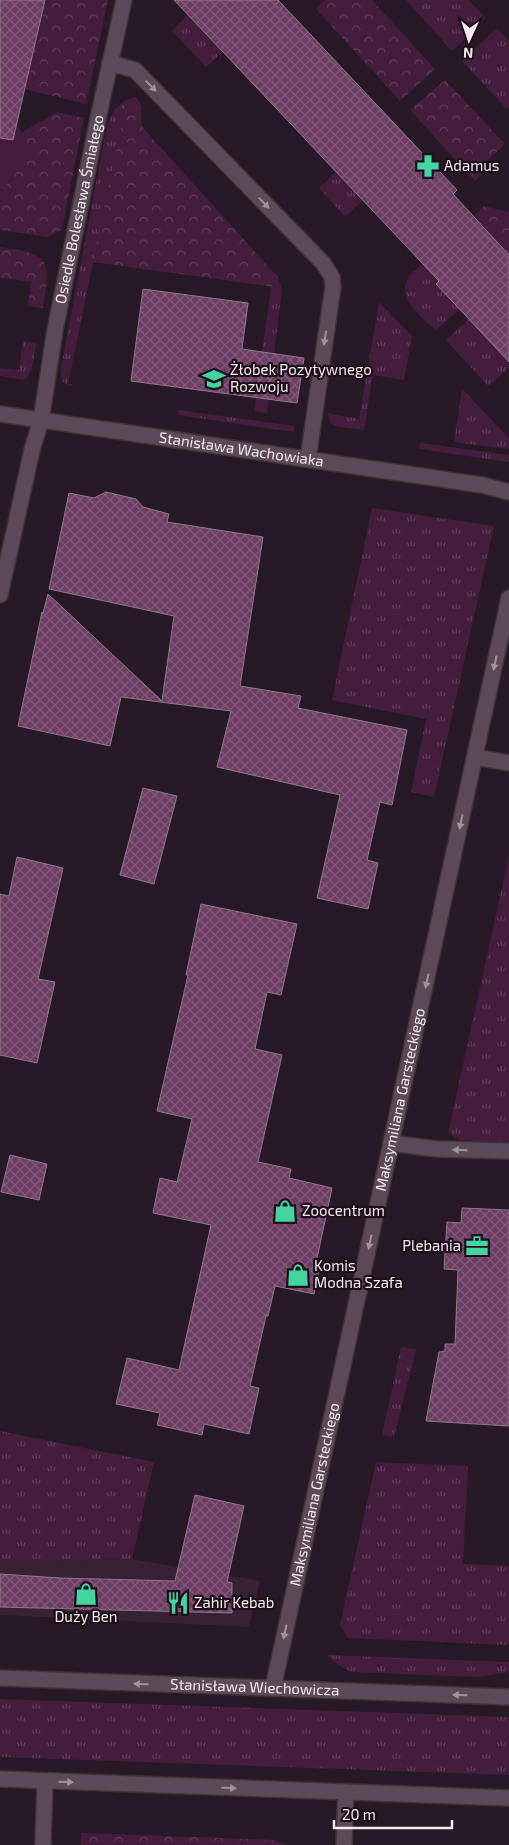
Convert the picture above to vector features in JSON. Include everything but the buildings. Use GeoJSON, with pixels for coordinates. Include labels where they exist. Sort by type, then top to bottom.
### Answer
{"type":"FeatureCollection","features":[{"type":"Feature","properties":{"kind":"street","name":"Osiedle Bolesława Śmiałego"},"geometry":{"type":"LineString","coordinates":[[0,595],[32,450],[41,420],[55,330],[124,0]]}},
{"type":"Feature","properties":{"kind":"street"},"geometry":{"type":"LineString","coordinates":[[110,63],[135,70],[323,263],[329,272],[333,287],[308,459]]}},
{"type":"Feature","properties":{"kind":"street","name":"Stanisława Wachowiaka"},"geometry":{"type":"LineString","coordinates":[[0,414],[482,484],[509,492]]}},
{"type":"Feature","properties":{"kind":"street","name":"Maksymiliana Garsteckiego"},"geometry":{"type":"LineString","coordinates":[[273,1688],[509,598]]}},
{"type":"Feature","properties":{"kind":"street"},"geometry":{"type":"LineString","coordinates":[[475,757],[509,763]]}},
{"type":"Feature","properties":{"kind":"street"},"geometry":{"type":"LineString","coordinates":[[391,1143],[436,1149],[509,1151]]}},
{"type":"Feature","properties":{"kind":"street","name":"Stanisława Wiechowicza"},"geometry":{"type":"LineString","coordinates":[[0,1678],[509,1698]]}},
{"type":"Feature","properties":{"kind":"street"},"geometry":{"type":"LineString","coordinates":[[0,1779],[509,1798]]}},
{"type":"Feature","properties":{"kind":"street"},"geometry":{"type":"LineString","coordinates":[[43,1845],[45,1781]]}},
{"type":"Feature","properties":{"kind":"street"},"geometry":{"type":"LineString","coordinates":[[344,1845],[346,1792]]}},
{"type":"Feature","properties":{"kind":"shaded area"},"geometry":{"type":"Polygon","coordinates":[[[132,1559],[260,1581],[249,1627],[0,1615],[0,1562],[132,1559]]]}},
{"type":"Feature","properties":{"kind":"green space"},"geometry":{"type":"Polygon","coordinates":[[[45,0],[108,0],[86,104],[24,89],[45,0]]]}},
{"type":"Feature","properties":{"kind":"green space"},"geometry":{"type":"Polygon","coordinates":[[[325,0],[372,0],[435,69],[400,101],[316,9],[325,0]]]}},
{"type":"Feature","properties":{"kind":"green space"},"geometry":{"type":"Polygon","coordinates":[[[406,0],[469,0],[486,18],[452,51],[406,0]]]}},
{"type":"Feature","properties":{"kind":"green space"},"geometry":{"type":"Polygon","coordinates":[[[188,15],[223,52],[206,67],[172,31],[188,15]]]}},
{"type":"Feature","properties":{"kind":"green space"},"geometry":{"type":"Polygon","coordinates":[[[497,28],[509,41],[509,107],[507,109],[462,61],[497,28]]]}},
{"type":"Feature","properties":{"kind":"green space"},"geometry":{"type":"Polygon","coordinates":[[[445,80],[505,144],[487,161],[492,165],[475,181],[410,110],[445,80]]]}},
{"type":"Feature","properties":{"kind":"green space"},"geometry":{"type":"Polygon","coordinates":[[[136,97],[140,103],[142,127],[277,276],[282,288],[93,262],[127,99],[136,97]]]}},
{"type":"Feature","properties":{"kind":"green space"},"geometry":{"type":"Polygon","coordinates":[[[127,99],[68,384],[73,384],[71,386],[65,384],[62,380],[61,368],[107,125],[115,109],[127,99]]]}},
{"type":"Feature","properties":{"kind":"green space"},"geometry":{"type":"Polygon","coordinates":[[[0,110],[18,126],[22,135],[24,152],[18,169],[0,189],[0,110]]]}},
{"type":"Feature","properties":{"kind":"green space"},"geometry":{"type":"Polygon","coordinates":[[[57,112],[84,118],[62,230],[48,237],[0,230],[0,189],[11,181],[23,141],[21,133],[57,112]]]}},
{"type":"Feature","properties":{"kind":"green space"},"geometry":{"type":"Polygon","coordinates":[[[336,172],[363,200],[345,217],[319,188],[336,172]]]}},
{"type":"Feature","properties":{"kind":"green space"},"geometry":{"type":"Polygon","coordinates":[[[484,206],[509,212],[509,255],[474,216],[484,206]]]}},
{"type":"Feature","properties":{"kind":"green space"},"geometry":{"type":"Polygon","coordinates":[[[474,216],[488,233],[436,284],[460,309],[437,329],[433,328],[410,304],[406,297],[406,283],[410,275],[474,216]]]}},
{"type":"Feature","properties":{"kind":"green space"},"geometry":{"type":"Polygon","coordinates":[[[0,247],[38,256],[44,262],[47,279],[43,308],[28,306],[31,282],[0,278],[0,247]]]}},
{"type":"Feature","properties":{"kind":"green space"},"geometry":{"type":"Polygon","coordinates":[[[271,287],[282,288],[267,413],[254,411],[271,287]]]}},
{"type":"Feature","properties":{"kind":"green space"},"geometry":{"type":"Polygon","coordinates":[[[379,302],[412,336],[404,380],[373,375],[364,430],[334,426],[330,422],[328,413],[359,419],[379,302]]]}},
{"type":"Feature","properties":{"kind":"green space"},"geometry":{"type":"Polygon","coordinates":[[[469,319],[509,362],[509,368],[490,385],[487,385],[447,341],[469,319]]]}},
{"type":"Feature","properties":{"kind":"green space"},"geometry":{"type":"Polygon","coordinates":[[[23,341],[36,343],[33,363],[28,376],[25,380],[0,376],[0,368],[19,370],[23,341]]]}},
{"type":"Feature","properties":{"kind":"green space"},"geometry":{"type":"Polygon","coordinates":[[[462,389],[509,438],[509,449],[454,442],[462,389]]]}},
{"type":"Feature","properties":{"kind":"green space"},"geometry":{"type":"Polygon","coordinates":[[[179,410],[294,426],[294,432],[178,415],[179,410]]]}},
{"type":"Feature","properties":{"kind":"green space"},"geometry":{"type":"Polygon","coordinates":[[[420,443],[509,455],[509,462],[419,449],[420,443]]]}},
{"type":"Feature","properties":{"kind":"green space"},"geometry":{"type":"Polygon","coordinates":[[[372,508],[494,526],[434,797],[411,792],[426,719],[332,700],[372,508]]]}},
{"type":"Feature","properties":{"kind":"green space"},"geometry":{"type":"Polygon","coordinates":[[[509,856],[509,1143],[459,1140],[448,1133],[509,856]]]}},
{"type":"Feature","properties":{"kind":"green space"},"geometry":{"type":"Polygon","coordinates":[[[401,1347],[416,1349],[394,1437],[382,1435],[401,1347]]]}},
{"type":"Feature","properties":{"kind":"green space"},"geometry":{"type":"Polygon","coordinates":[[[0,1431],[154,1462],[132,1559],[0,1562],[0,1431]]]}},
{"type":"Feature","properties":{"kind":"green space"},"geometry":{"type":"Polygon","coordinates":[[[376,1462],[468,1466],[463,1564],[509,1566],[509,1645],[348,1638],[340,1625],[376,1462]]]}},
{"type":"Feature","properties":{"kind":"green space"},"geometry":{"type":"Polygon","coordinates":[[[327,1655],[509,1662],[509,1672],[478,1677],[351,1672],[337,1664],[327,1655]]]}},
{"type":"Feature","properties":{"kind":"green space"},"geometry":{"type":"Polygon","coordinates":[[[0,1699],[509,1717],[509,1775],[0,1757],[0,1699]]]}},
{"type":"Feature","properties":{"kind":"green space"},"geometry":{"type":"Polygon","coordinates":[[[81,1833],[274,1840],[287,1845],[81,1845],[81,1833]]]}},
{"type":"Feature","properties":{"kind":"place","name":"Adamus"},"geometry":{"type":"Point","coordinates":[428,166]}},
{"type":"Feature","properties":{"kind":"place","name":"Żłobek Pozytywnego Rozwoju"},"geometry":{"type":"Point","coordinates":[214,379]}},
{"type":"Feature","properties":{"kind":"place","name":"Zoocentrum"},"geometry":{"type":"Point","coordinates":[285,1211]}},
{"type":"Feature","properties":{"kind":"place","name":"Plebania"},"geometry":{"type":"Point","coordinates":[477,1246]}},
{"type":"Feature","properties":{"kind":"place","name":"Komis Modna Szafa"},"geometry":{"type":"Point","coordinates":[298,1275]}},
{"type":"Feature","properties":{"kind":"place","name":"Duży Ben"},"geometry":{"type":"Point","coordinates":[86,1594]}},
{"type":"Feature","properties":{"kind":"place","name":"Zahir Kebab"},"geometry":{"type":"Point","coordinates":[178,1603]}}]}
